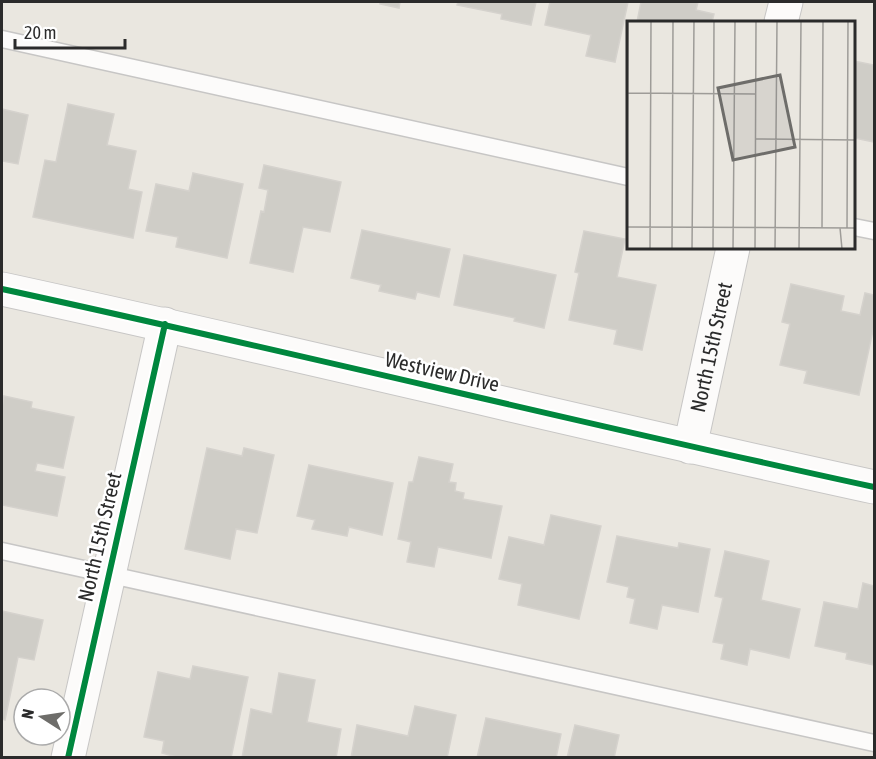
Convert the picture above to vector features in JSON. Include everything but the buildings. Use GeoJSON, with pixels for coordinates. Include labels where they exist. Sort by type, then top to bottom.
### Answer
{"type":"FeatureCollection","features":[{"type":"Feature","properties":{"kind":"street"},"geometry":{"type":"LineString","coordinates":[[781,21],[786,2]]}},
{"type":"Feature","properties":{"kind":"street","name":"North 15th Street"},"geometry":{"type":"LineString","coordinates":[[690,447],[733,249]]}},
{"type":"Feature","properties":{"kind":"street","name":"Westview Drive"},"geometry":{"type":"LineString","coordinates":[[2,290],[165,324],[690,447],[874,487]]}},
{"type":"Feature","properties":{"kind":"street","name":"North 15th Street"},"geometry":{"type":"LineString","coordinates":[[68,758],[165,324]]}},
{"type":"Feature","properties":{"kind":"lane"},"geometry":{"type":"LineString","coordinates":[[2,39],[627,177]]}},
{"type":"Feature","properties":{"kind":"lane"},"geometry":{"type":"LineString","coordinates":[[855,227],[874,231]]}},
{"type":"Feature","properties":{"kind":"lane"},"geometry":{"type":"LineString","coordinates":[[2,551],[874,743]]}},
{"type":"Feature","properties":{"kind":"cycle path"},"geometry":{"type":"LineString","coordinates":[[2,289],[874,487]]}},
{"type":"Feature","properties":{"kind":"cycle path"},"geometry":{"type":"LineString","coordinates":[[68,758],[165,324]]}}]}
